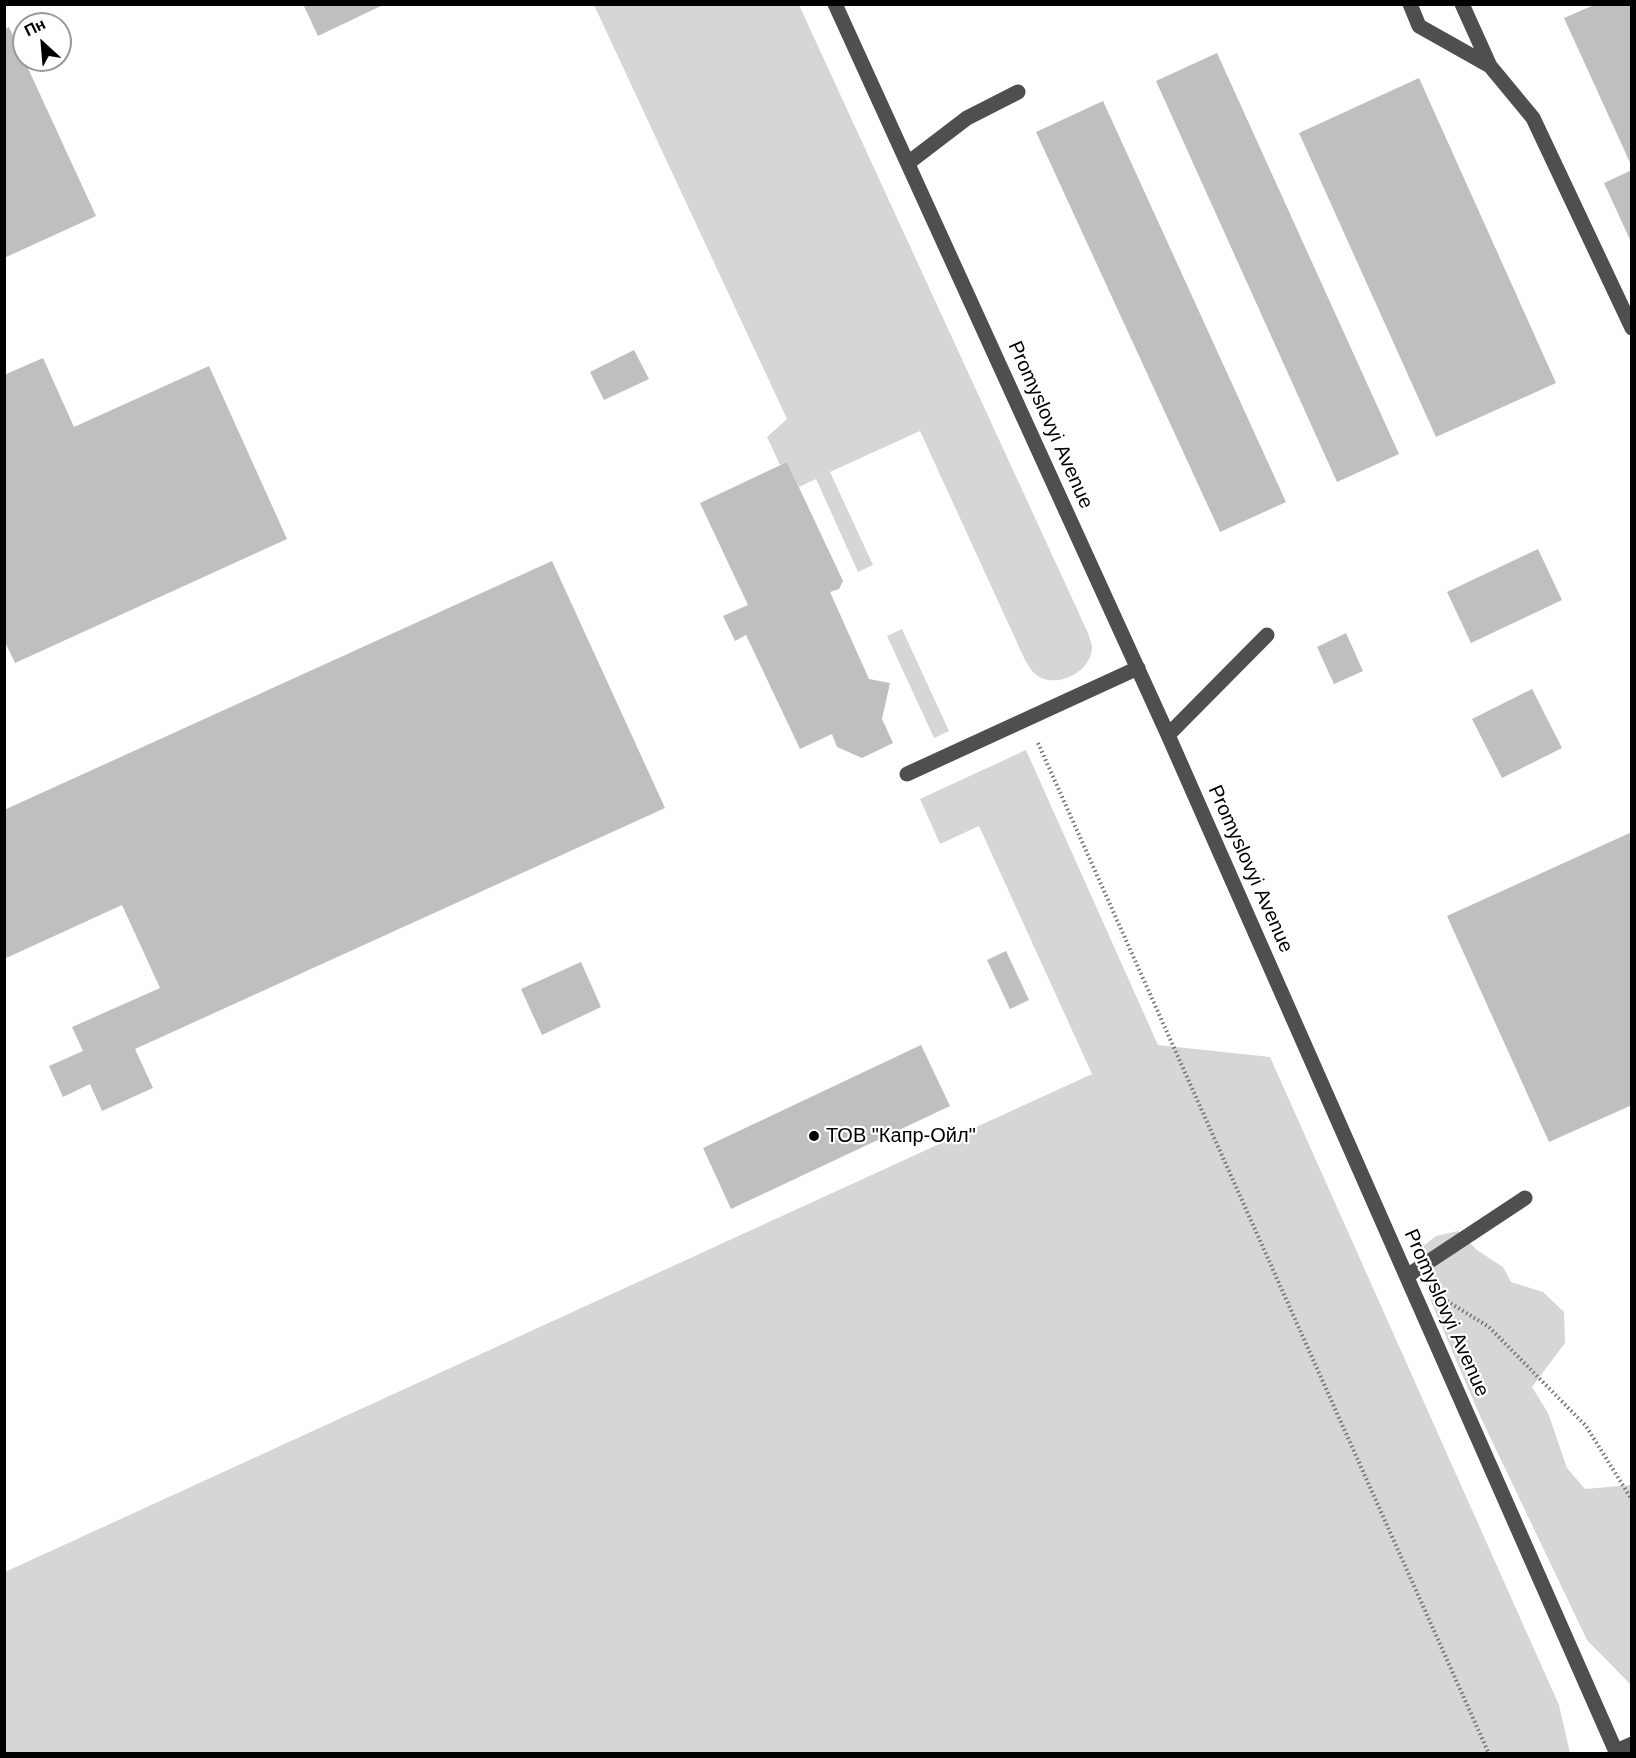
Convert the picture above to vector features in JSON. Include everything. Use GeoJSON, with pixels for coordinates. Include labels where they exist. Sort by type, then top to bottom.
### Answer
{"type":"FeatureCollection","features":[{"type":"Feature","properties":{"kind":"street","name":"Promyslovyi Avenue"},"geometry":{"type":"LineString","coordinates":[[836,4],[1168,735],[1617,1752]]}},
{"type":"Feature","properties":{"kind":"street"},"geometry":{"type":"LineString","coordinates":[[1410,4],[1419,26],[1490,66]]}},
{"type":"Feature","properties":{"kind":"street"},"geometry":{"type":"LineString","coordinates":[[1462,4],[1490,66],[1533,118],[1632,328]]}},
{"type":"Feature","properties":{"kind":"street"},"geometry":{"type":"LineString","coordinates":[[908,163],[967,118],[1018,92]]}},
{"type":"Feature","properties":{"kind":"street"},"geometry":{"type":"LineString","coordinates":[[1168,735],[1267,635]]}},
{"type":"Feature","properties":{"kind":"street"},"geometry":{"type":"LineString","coordinates":[[908,774],[1138,668]]}},
{"type":"Feature","properties":{"kind":"street"},"geometry":{"type":"LineString","coordinates":[[1407,1276],[1525,1198]]}},
{"type":"Feature","properties":{"kind":"street"},"geometry":{"type":"LineString","coordinates":[[1617,1752],[1632,1744]]}},
{"type":"Feature","properties":{"kind":"path"},"geometry":{"type":"LineString","coordinates":[[1027,719],[1489,1754]]}},
{"type":"Feature","properties":{"kind":"path"},"geometry":{"type":"LineString","coordinates":[[1407,1276],[1489,1327],[1586,1426],[1632,1500]]}},
{"type":"Feature","properties":{"kind":"shaded area"},"geometry":{"type":"Polygon","coordinates":[[[594,5],[799,5],[1088,633],[1092,645],[1090,656],[1078,672],[1060,680],[1041,678],[1033,672],[1025,660],[920,431],[830,472],[873,565],[858,572],[816,479],[799,487],[787,462],[780,465],[767,437],[787,419],[594,5]]]}},
{"type":"Feature","properties":{"kind":"shaded area"},"geometry":{"type":"Polygon","coordinates":[[[902,629],[949,731],[934,738],[887,636],[902,629]]]}},
{"type":"Feature","properties":{"kind":"shaded area"},"geometry":{"type":"Polygon","coordinates":[[[1026,750],[1158,1045],[1270,1057],[1559,1705],[1570,1753],[5,1753],[5,1572],[1092,1074],[979,826],[940,844],[920,799],[1026,750]]]}},
{"type":"Feature","properties":{"kind":"shaded area"},"geometry":{"type":"Polygon","coordinates":[[[1458,1231],[1477,1250],[1503,1267],[1511,1282],[1543,1292],[1564,1312],[1565,1343],[1532,1387],[1548,1413],[1567,1468],[1585,1489],[1631,1485],[1631,1685],[1587,1640],[1480,1416],[1432,1304],[1416,1252],[1436,1236],[1458,1231]]]}},
{"type":"Feature","properties":{"kind":"building"},"geometry":{"type":"Polygon","coordinates":[[[303,4],[385,4],[318,36],[303,4]]]}},
{"type":"Feature","properties":{"kind":"building"},"geometry":{"type":"Polygon","coordinates":[[[1594,5],[1632,5],[1632,167],[1564,18],[1594,5]]]}},
{"type":"Feature","properties":{"kind":"building"},"geometry":{"type":"Polygon","coordinates":[[[9,27],[12,34],[12,72],[30,72],[96,216],[4,258],[4,29],[9,27]]]}},
{"type":"Feature","properties":{"kind":"building"},"geometry":{"type":"Polygon","coordinates":[[[1217,53],[1399,454],[1337,482],[1156,81],[1217,53]]]}},
{"type":"Feature","properties":{"kind":"building"},"geometry":{"type":"Polygon","coordinates":[[[1419,78],[1556,383],[1436,437],[1299,133],[1419,78]]]}},
{"type":"Feature","properties":{"kind":"building"},"geometry":{"type":"Polygon","coordinates":[[[1103,101],[1286,502],[1220,532],[1036,132],[1103,101]]]}},
{"type":"Feature","properties":{"kind":"building"},"geometry":{"type":"Polygon","coordinates":[[[1632,170],[1632,244],[1604,183],[1632,170]]]}},
{"type":"Feature","properties":{"kind":"building"},"geometry":{"type":"Polygon","coordinates":[[[634,350],[649,379],[604,400],[590,372],[634,350]]]}},
{"type":"Feature","properties":{"kind":"building"},"geometry":{"type":"Polygon","coordinates":[[[43,358],[74,427],[209,366],[287,539],[15,663],[4,640],[4,375],[43,358]]]}},
{"type":"Feature","properties":{"kind":"building"},"geometry":{"type":"Polygon","coordinates":[[[787,462],[843,581],[839,589],[830,592],[869,679],[890,683],[882,719],[893,743],[862,758],[837,747],[832,734],[800,749],[746,635],[735,641],[723,616],[748,605],[700,503],[787,462]]]}},
{"type":"Feature","properties":{"kind":"building"},"geometry":{"type":"Polygon","coordinates":[[[1538,549],[1562,600],[1471,643],[1447,592],[1538,549]]]}},
{"type":"Feature","properties":{"kind":"building"},"geometry":{"type":"Polygon","coordinates":[[[552,561],[665,808],[135,1049],[153,1088],[102,1111],[90,1084],[63,1097],[49,1066],[83,1051],[72,1027],[160,988],[122,905],[4,959],[4,810],[552,561]]]}},
{"type":"Feature","properties":{"kind":"building"},"geometry":{"type":"Polygon","coordinates":[[[1346,633],[1363,671],[1334,684],[1317,647],[1346,633]]]}},
{"type":"Feature","properties":{"kind":"building"},"geometry":{"type":"Polygon","coordinates":[[[1532,689],[1562,748],[1502,778],[1472,719],[1532,689]]]}},
{"type":"Feature","properties":{"kind":"building"},"geometry":{"type":"Polygon","coordinates":[[[1632,832],[1632,1105],[1549,1142],[1447,916],[1632,832]]]}},
{"type":"Feature","properties":{"kind":"building"},"geometry":{"type":"Polygon","coordinates":[[[1006,951],[1029,1000],[1010,1009],[987,960],[1006,951]]]}},
{"type":"Feature","properties":{"kind":"building"},"geometry":{"type":"Polygon","coordinates":[[[581,962],[601,1007],[542,1035],[521,989],[581,962]]]}},
{"type":"Feature","properties":{"kind":"building"},"geometry":{"type":"Polygon","coordinates":[[[921,1045],[950,1106],[731,1209],[703,1148],[921,1045]]]}},
{"type":"Feature","properties":{"kind":"place","name":"ТОВ \"Капр-Ойл\""},"geometry":{"type":"Point","coordinates":[814,1136]}}]}
